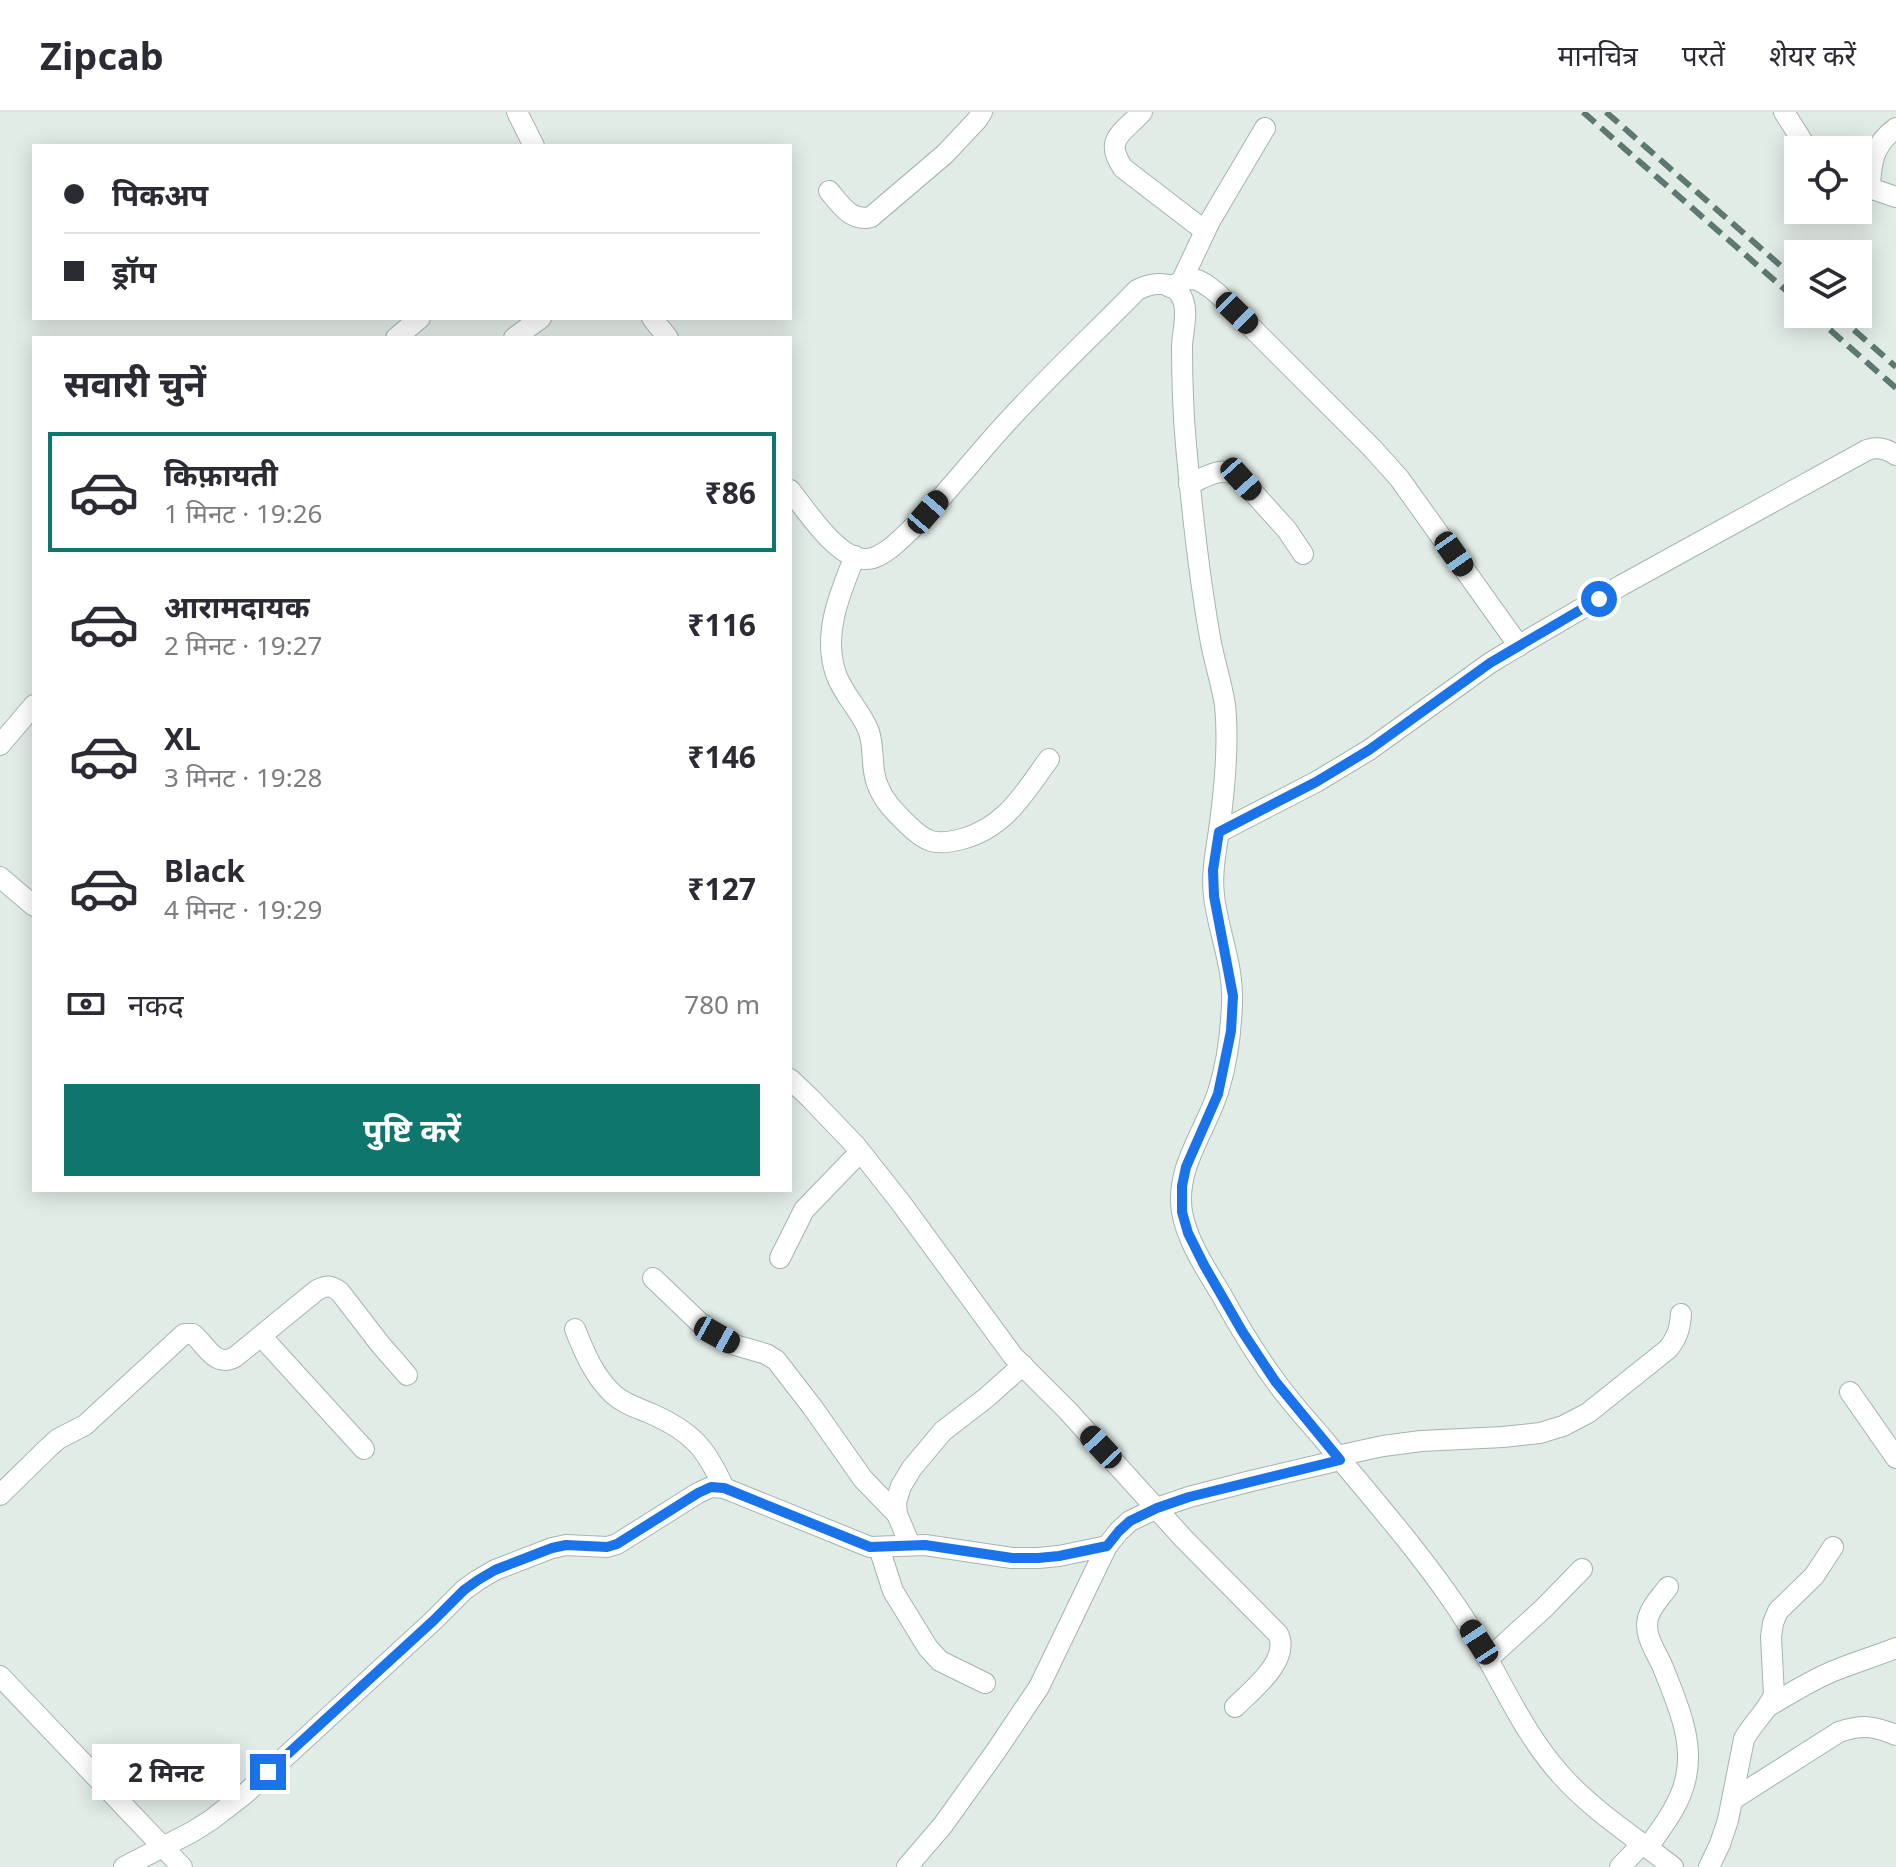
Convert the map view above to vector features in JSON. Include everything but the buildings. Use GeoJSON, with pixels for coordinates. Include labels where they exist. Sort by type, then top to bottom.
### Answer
{"type":"FeatureCollection","features":[{"type":"Feature","properties":{"kind":"street"},"geometry":{"type":"LineString","coordinates":[[517,112],[533,144]]}},
{"type":"Feature","properties":{"kind":"street"},"geometry":{"type":"LineString","coordinates":[[829,191],[852,216],[862,219],[871,217],[945,154],[982,112]]}},
{"type":"Feature","properties":{"kind":"street"},"geometry":{"type":"LineString","coordinates":[[1142,112],[1118,136],[1113,154],[1123,168],[1205,231]]}},
{"type":"Feature","properties":{"kind":"street"},"geometry":{"type":"LineString","coordinates":[[1784,112],[1799,136]]}},
{"type":"Feature","properties":{"kind":"street"},"geometry":{"type":"LineString","coordinates":[[1265,128],[1176,283],[1184,303],[1184,420],[1193,530],[1211,643],[1225,704],[1226,745],[1213,870],[1214,896],[1233,996],[1231,1031],[1218,1094],[1186,1167],[1182,1212],[1188,1233],[1204,1265],[1275,1381],[1415,1550],[1456,1606],[1479,1642],[1507,1697],[1548,1761],[1596,1808],[1673,1867]]}},
{"type":"Feature","properties":{"kind":"street"},"geometry":{"type":"LineString","coordinates":[[1872,161],[1884,137],[1896,128]]}},
{"type":"Feature","properties":{"kind":"street"},"geometry":{"type":"LineString","coordinates":[[1872,189],[1896,197]]}},
{"type":"Feature","properties":{"kind":"street"},"geometry":{"type":"LineString","coordinates":[[792,492],[829,538],[845,552],[863,560],[875,558],[890,549],[928,512],[1008,421],[1137,290],[1148,284],[1176,283],[1192,278],[1202,281],[1217,293],[1372,448],[1407,488],[1519,646]]}},
{"type":"Feature","properties":{"kind":"street"},"geometry":{"type":"LineString","coordinates":[[398,336],[418,320]]}},
{"type":"Feature","properties":{"kind":"street"},"geometry":{"type":"LineString","coordinates":[[517,336],[538,320]]}},
{"type":"Feature","properties":{"kind":"street"},"geometry":{"type":"LineString","coordinates":[[654,320],[666,336]]}},
{"type":"Feature","properties":{"kind":"street"},"geometry":{"type":"LineString","coordinates":[[1219,832],[1316,782],[1369,750],[1490,663],[1622,585],[1867,450],[1883,449],[1896,455]]}},
{"type":"Feature","properties":{"kind":"street"},"geometry":{"type":"LineString","coordinates":[[1189,484],[1216,473],[1232,472],[1287,530],[1303,554]]}},
{"type":"Feature","properties":{"kind":"street"},"geometry":{"type":"LineString","coordinates":[[855,556],[831,629],[832,654],[836,673],[868,729],[873,774],[889,806],[927,841],[939,844],[977,835],[992,827],[1016,805],[1049,759]]}},
{"type":"Feature","properties":{"kind":"street"},"geometry":{"type":"LineString","coordinates":[[0,745],[32,707]]}},
{"type":"Feature","properties":{"kind":"street"},"geometry":{"type":"LineString","coordinates":[[0,877],[32,904]]}},
{"type":"Feature","properties":{"kind":"street"},"geometry":{"type":"LineString","coordinates":[[792,1081],[860,1152],[901,1203],[994,1332],[1184,1539],[1278,1634],[1282,1649],[1277,1661],[1235,1707]]}},
{"type":"Feature","properties":{"kind":"street"},"geometry":{"type":"LineString","coordinates":[[780,1258],[804,1210],[860,1152]]}},
{"type":"Feature","properties":{"kind":"street"},"geometry":{"type":"LineString","coordinates":[[653,1278],[717,1335],[776,1360],[863,1479],[897,1514]]}},
{"type":"Feature","properties":{"kind":"street"},"geometry":{"type":"LineString","coordinates":[[0,1495],[58,1439],[85,1425],[184,1334],[193,1334],[215,1357],[227,1362],[317,1290],[330,1286],[340,1292],[407,1375]]}},
{"type":"Feature","properties":{"kind":"street"},"geometry":{"type":"LineString","coordinates":[[907,1867],[943,1825],[1039,1687],[1107,1546],[1130,1521],[1189,1497],[1383,1446],[1528,1435],[1563,1426],[1588,1413],[1668,1349],[1677,1338],[1681,1314]]}},
{"type":"Feature","properties":{"kind":"street"},"geometry":{"type":"LineString","coordinates":[[575,1329],[587,1359],[612,1393],[690,1436],[713,1463],[724,1488]]}},
{"type":"Feature","properties":{"kind":"street"},"geometry":{"type":"LineString","coordinates":[[261,1336],[364,1449]]}},
{"type":"Feature","properties":{"kind":"street"},"geometry":{"type":"LineString","coordinates":[[910,1545],[897,1514],[896,1502],[912,1468],[943,1431],[1023,1365]]}},
{"type":"Feature","properties":{"kind":"street"},"geometry":{"type":"LineString","coordinates":[[1850,1392],[1896,1458]]}},
{"type":"Feature","properties":{"kind":"street"},"geometry":{"type":"LineString","coordinates":[[124,1867],[201,1826],[246,1793],[478,1580],[495,1570],[552,1548],[617,1544],[711,1487],[724,1488],[870,1547],[925,1545],[1012,1558],[1038,1558],[1107,1546]]}},
{"type":"Feature","properties":{"kind":"street"},"geometry":{"type":"LineString","coordinates":[[1709,1867],[1720,1844],[1744,1739],[1774,1695],[1773,1623],[1778,1611],[1814,1576],[1833,1547]]}},
{"type":"Feature","properties":{"kind":"street"},"geometry":{"type":"LineString","coordinates":[[879,1548],[893,1591],[928,1648],[940,1661],[985,1683]]}},
{"type":"Feature","properties":{"kind":"street"},"geometry":{"type":"LineString","coordinates":[[1488,1659],[1582,1569]]}},
{"type":"Feature","properties":{"kind":"street"},"geometry":{"type":"LineString","coordinates":[[1620,1867],[1666,1822],[1686,1779],[1689,1759],[1686,1731],[1647,1626],[1653,1606],[1668,1587]]}},
{"type":"Feature","properties":{"kind":"street"},"geometry":{"type":"LineString","coordinates":[[1769,1706],[1838,1669],[1896,1648]]}},
{"type":"Feature","properties":{"kind":"street"},"geometry":{"type":"LineString","coordinates":[[0,1676],[182,1867]]}},
{"type":"Feature","properties":{"kind":"street"},"geometry":{"type":"LineString","coordinates":[[1732,1800],[1839,1732],[1856,1726],[1868,1726],[1896,1735]]}},
{"type":"Feature","properties":{"kind":"railway"},"geometry":{"type":"LineString","coordinates":[[1583,112],[1784,289]]}},
{"type":"Feature","properties":{"kind":"railway"},"geometry":{"type":"LineString","coordinates":[[1606,112],[1784,269]]}},
{"type":"Feature","properties":{"kind":"railway"},"geometry":{"type":"LineString","coordinates":[[1828,328],[1896,388]]}},
{"type":"Feature","properties":{"kind":"railway"},"geometry":{"type":"LineString","coordinates":[[1852,328],[1896,367]]}},
{"type":"Feature","properties":{"kind":"route"},"geometry":{"type":"LineString","coordinates":[[268,1772],[478,1580],[495,1570],[552,1548],[617,1544],[711,1487],[724,1488],[870,1547],[925,1545],[1012,1558],[1038,1558],[1107,1546],[1130,1521],[1189,1497],[1340,1460],[1275,1381],[1242,1331],[1204,1265],[1188,1233],[1182,1212],[1186,1167],[1218,1094],[1231,1031],[1233,996],[1214,896],[1213,870],[1219,832],[1316,782],[1369,750],[1490,663],[1599,599]]}}]}
